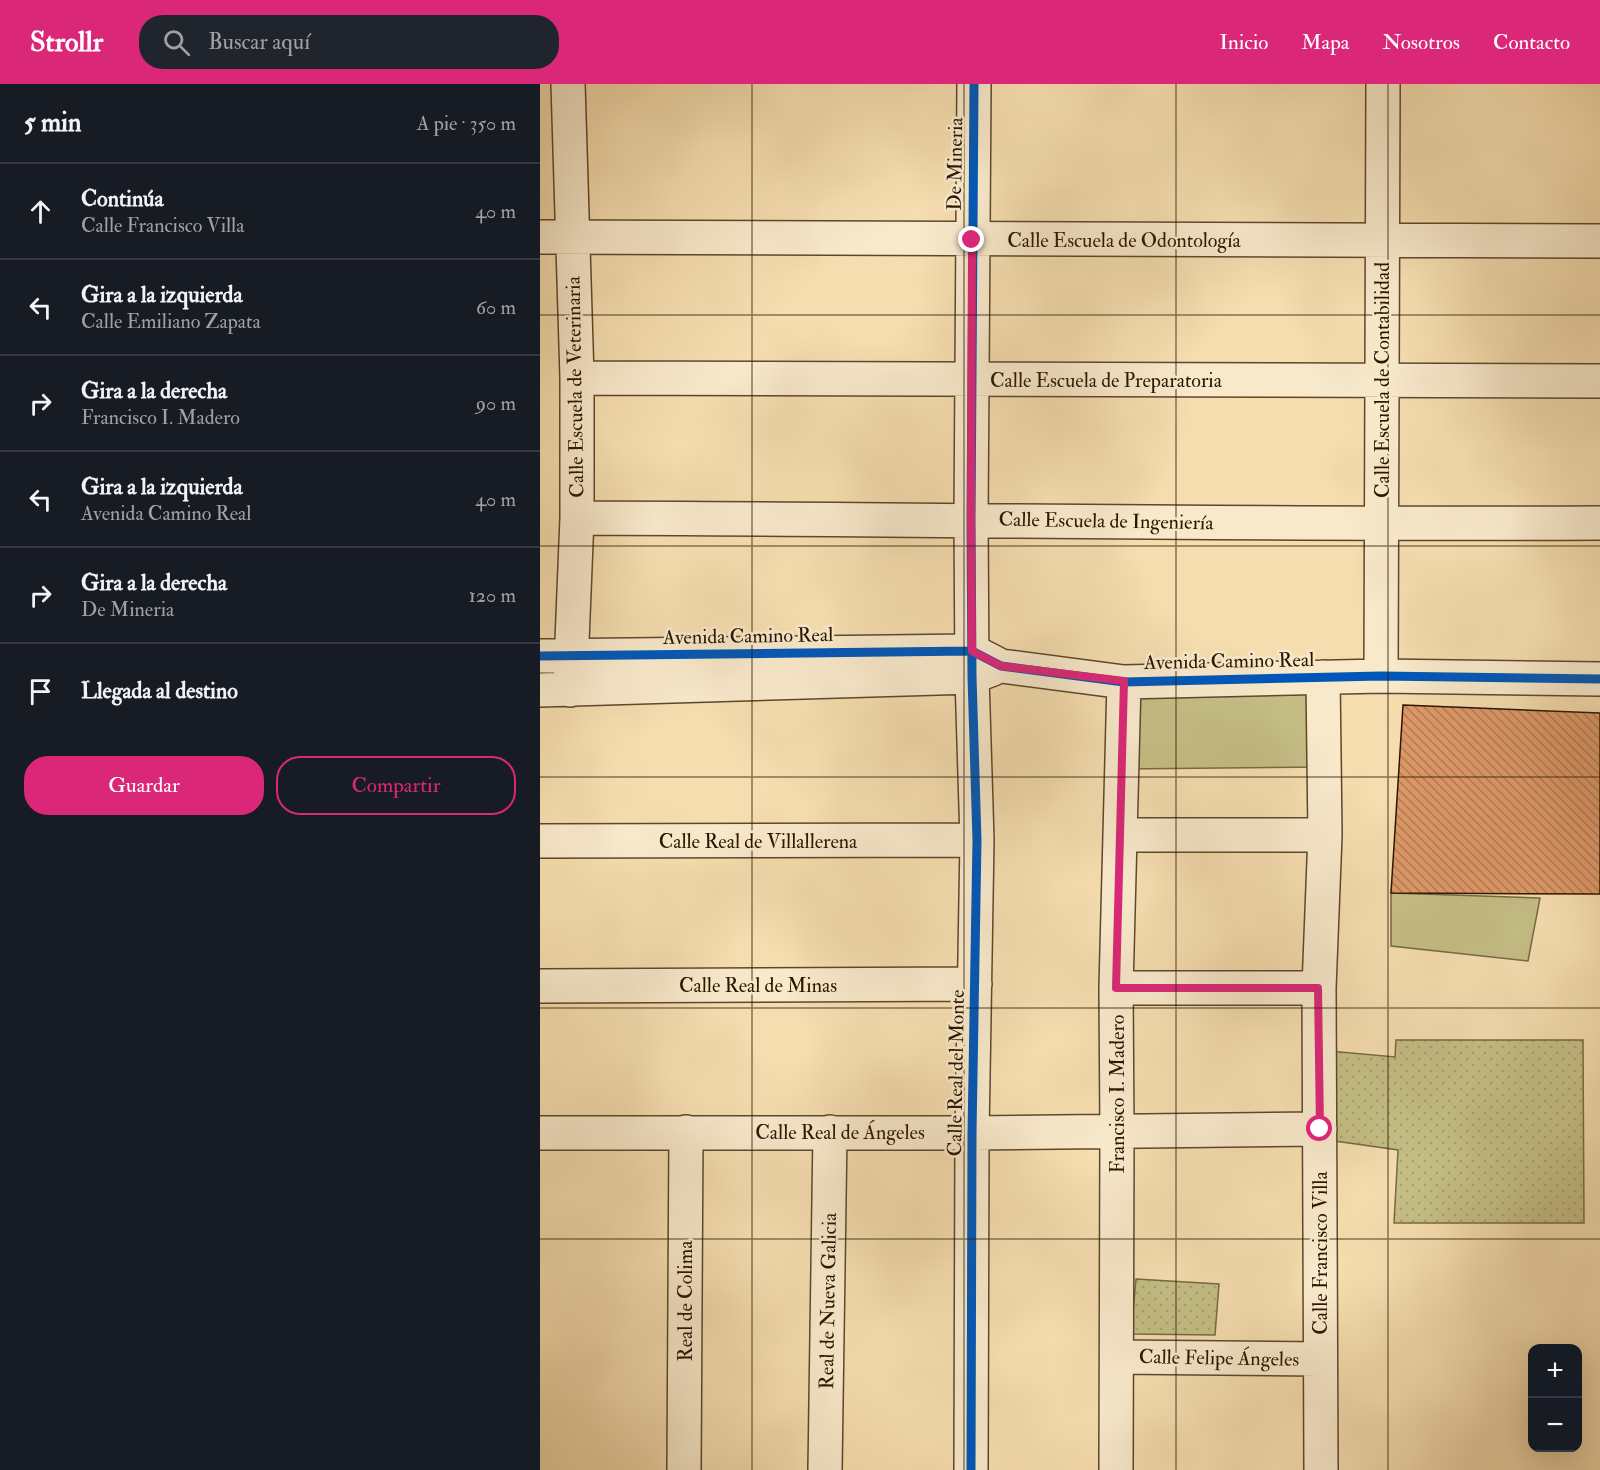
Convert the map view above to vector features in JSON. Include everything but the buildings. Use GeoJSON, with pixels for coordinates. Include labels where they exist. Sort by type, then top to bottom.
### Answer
{"type":"FeatureCollection","features":[{"type":"Feature","properties":{"kind":"street","name":"Calle Escuela de Veterinaria"},"geometry":{"type":"LineString","coordinates":[[555,690],[556,656],[577,518],[577,378],[556,237],[568,84]]}},
{"type":"Feature","properties":{"kind":"street","name":"De Mineria"},"geometry":{"type":"LineString","coordinates":[[974,84],[971,519],[982,664]]}},
{"type":"Feature","properties":{"kind":"street","name":"Calle Escuela de Contabilidad"},"geometry":{"type":"LineString","coordinates":[[1382,676],[1383,84]]}},
{"type":"Feature","properties":{"kind":"street","name":"Calle Escuela de Odontología"},"geometry":{"type":"LineString","coordinates":[[556,237],[1383,242],[1600,241]]}},
{"type":"Feature","properties":{"kind":"street","name":"Calle Escuela de Preparatoria"},"geometry":{"type":"LineString","coordinates":[[577,378],[1600,381]]}},
{"type":"Feature","properties":{"kind":"street","name":"Calle Escuela de Ingeniería"},"geometry":{"type":"LineString","coordinates":[[577,518],[971,519],[1381,524],[1600,523]]}},
{"type":"Feature","properties":{"kind":"street","name":"Avenida Camino Real"},"geometry":{"type":"LineString","coordinates":[[556,656],[982,664],[1124,681],[1382,676],[1600,679]]}},
{"type":"Feature","properties":{"kind":"street","name":"Avenida Camino Real"},"geometry":{"type":"LineString","coordinates":[[555,690],[982,664]]}},
{"type":"Feature","properties":{"kind":"street","name":"Calle Real del Monte"},"geometry":{"type":"LineString","coordinates":[[971,1470],[972,1133],[982,664]]}},
{"type":"Feature","properties":{"kind":"street","name":"Calle Francisco Villa"},"geometry":{"type":"LineString","coordinates":[[1321,1470],[1318,988],[1325,835],[1323,677]]}},
{"type":"Feature","properties":{"kind":"street","name":"Francisco I. Madero"},"geometry":{"type":"LineString","coordinates":[[1116,1470],[1118,1132],[1116,988],[1124,681]]}},
{"type":"Feature","properties":{"kind":"street"},"geometry":{"type":"LineString","coordinates":[[1121,836],[1325,835]]}},
{"type":"Feature","properties":{"kind":"street","name":"Calle Real de Villallerena"},"geometry":{"type":"LineString","coordinates":[[540,841],[977,840]]}},
{"type":"Feature","properties":{"kind":"street","name":"Calle Real de Minas"},"geometry":{"type":"LineString","coordinates":[[540,986],[975,984]]}},
{"type":"Feature","properties":{"kind":"street"},"geometry":{"type":"LineString","coordinates":[[1116,988],[1318,988]]}},
{"type":"Feature","properties":{"kind":"street","name":"Calle Real de Ángeles"},"geometry":{"type":"LineString","coordinates":[[540,1133],[972,1133],[1320,1129]]}},
{"type":"Feature","properties":{"kind":"street","name":"Real de Colima"},"geometry":{"type":"LineString","coordinates":[[684,1470],[686,1132]]}},
{"type":"Feature","properties":{"kind":"street","name":"Real de Nueva Galicia"},"geometry":{"type":"LineString","coordinates":[[825,1470],[830,1132]]}},
{"type":"Feature","properties":{"kind":"street","name":"Calle Felipe Ángeles"},"geometry":{"type":"LineString","coordinates":[[1117,1357],[1320,1359]]}},
{"type":"Feature","properties":{"kind":"shaded area"},"geometry":{"type":"Polygon","coordinates":[[[1323,677],[1324,767],[1122,769],[1124,682],[1323,677]]]}},
{"type":"Feature","properties":{"kind":"shaded area"},"geometry":{"type":"Polygon","coordinates":[[[1391,893],[1540,898],[1528,961],[1391,946],[1391,893]]]}},
{"type":"Feature","properties":{"kind":"shaded area"},"geometry":{"type":"Polygon","coordinates":[[[1396,1040],[1583,1040],[1584,1223],[1394,1223],[1398,1150],[1328,1140],[1319,1050],[1395,1057],[1396,1040]]]}},
{"type":"Feature","properties":{"kind":"shaded area"},"geometry":{"type":"Polygon","coordinates":[[[1136,1279],[1219,1284],[1215,1335],[1131,1334],[1136,1279]]]}},
{"type":"Feature","properties":{"kind":"cycle path"},"geometry":{"type":"LineString","coordinates":[[971,1470],[972,1133],[977,840],[972,677],[971,519],[974,84]]}},
{"type":"Feature","properties":{"kind":"cycle path"},"geometry":{"type":"LineString","coordinates":[[540,656],[972,651],[1001,666],[1124,682],[1381,676],[1600,679]]}},
{"type":"Feature","properties":{"kind":"route"},"geometry":{"type":"LineString","coordinates":[[972,240],[972,651],[1001,666],[1124,681],[1116,988],[1318,988],[1320,1129]]}}]}
